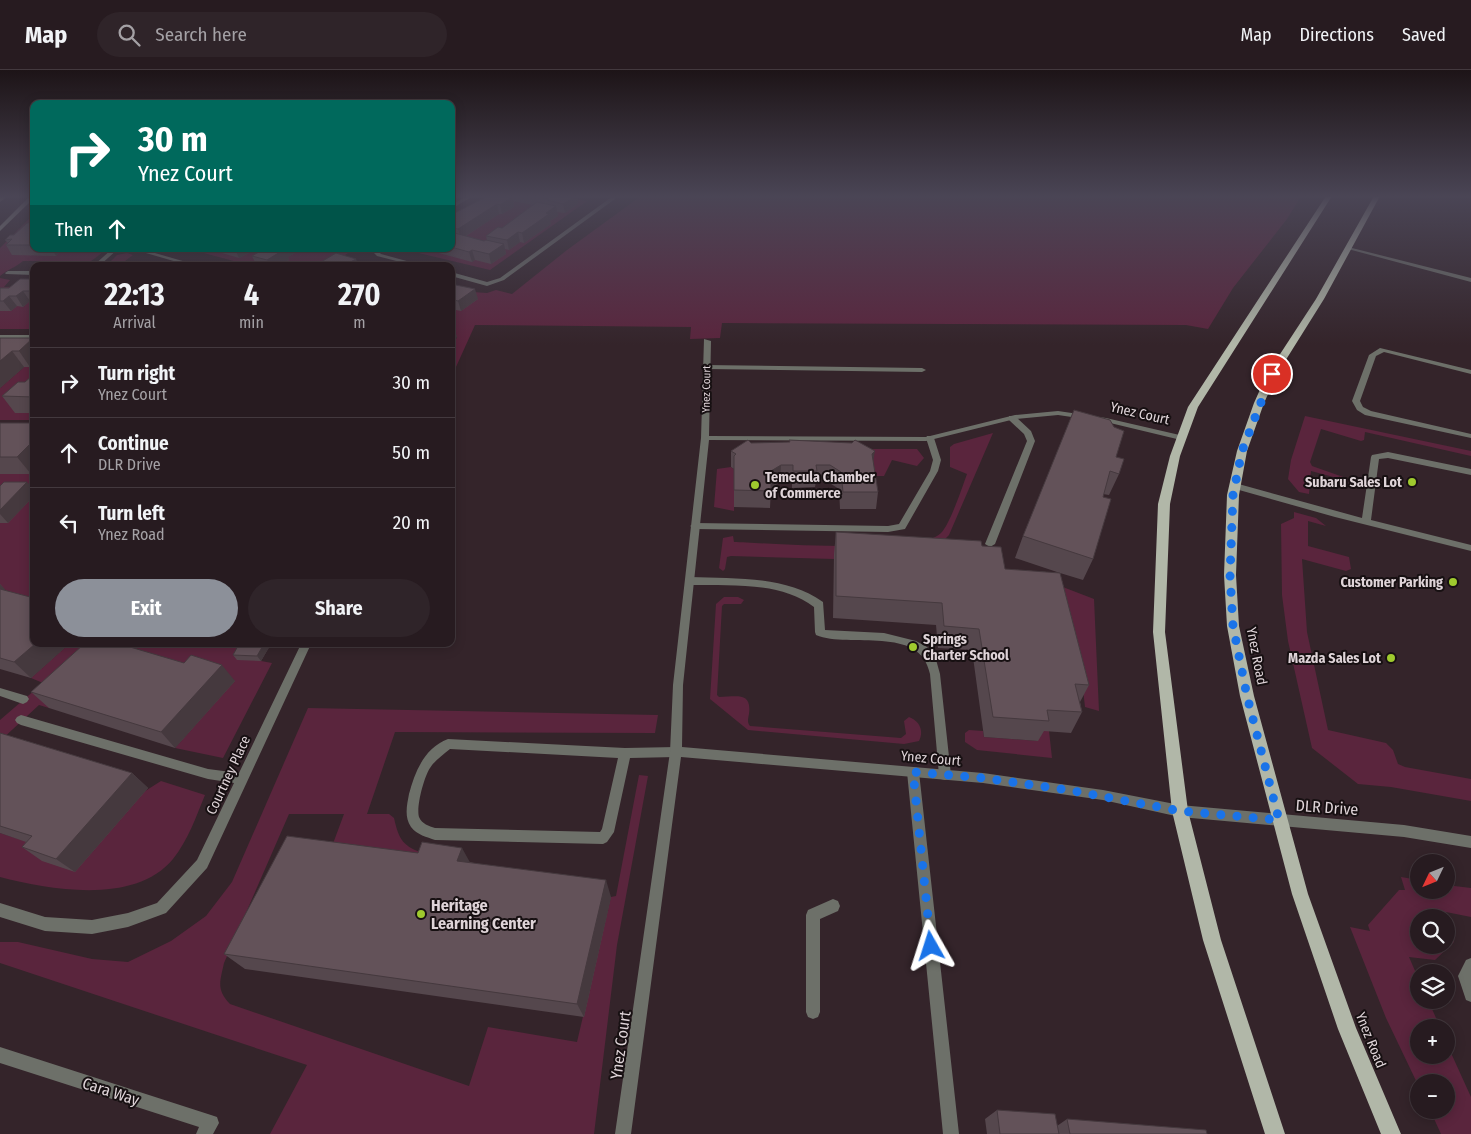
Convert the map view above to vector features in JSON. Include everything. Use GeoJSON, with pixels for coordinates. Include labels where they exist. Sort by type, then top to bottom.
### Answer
{"type":"FeatureCollection","features":[{"type":"Feature","properties":{"kind":"main road"},"geometry":{"type":"LineString","coordinates":[[1275,1134],[1212,940],[1180,811],[1159,632],[1164,504],[1181,438],[1193,407],[1298,246]]}},
{"type":"Feature","properties":{"kind":"main road","name":"Ynez Road"},"geometry":{"type":"LineString","coordinates":[[1350,248],[1272,374],[1250,426],[1235,486],[1230,575],[1233,626],[1247,696],[1300,894],[1347,1029],[1391,1134]]}},
{"type":"Feature","properties":{"kind":"street"},"geometry":{"type":"LineString","coordinates":[[455,275],[486,284],[502,279],[547,246]]}},
{"type":"Feature","properties":{"kind":"street"},"geometry":{"type":"LineString","coordinates":[[1350,248],[1471,280]]}},
{"type":"Feature","properties":{"kind":"street"},"geometry":{"type":"LineString","coordinates":[[100,262],[112,252]]}},
{"type":"Feature","properties":{"kind":"street"},"geometry":{"type":"LineString","coordinates":[[145,252],[182,262]]}},
{"type":"Feature","properties":{"kind":"street"},"geometry":{"type":"LineString","coordinates":[[376,252],[379,255],[406,262]]}},
{"type":"Feature","properties":{"kind":"street"},"geometry":{"type":"LineString","coordinates":[[8,273],[30,273]]}},
{"type":"Feature","properties":{"kind":"street"},"geometry":{"type":"LineString","coordinates":[[0,337],[30,337]]}},
{"type":"Feature","properties":{"kind":"street","name":"Ynez Court"},"geometry":{"type":"LineString","coordinates":[[623,1134],[676,752],[678,685],[705,438],[707,341]]}},
{"type":"Feature","properties":{"kind":"street"},"geometry":{"type":"LineString","coordinates":[[1471,372],[1383,350],[1373,355],[1356,401],[1360,408],[1368,413],[1471,436]]}},
{"type":"Feature","properties":{"kind":"street"},"geometry":{"type":"LineString","coordinates":[[707,367],[922,370]]}},
{"type":"Feature","properties":{"kind":"street","name":"Ynez Court"},"geometry":{"type":"LineString","coordinates":[[705,438],[893,440],[930,438],[1012,418],[1058,413],[1084,416],[1181,438]]}},
{"type":"Feature","properties":{"kind":"street"},"geometry":{"type":"LineString","coordinates":[[990,544],[1031,441],[1028,433],[1012,418]]}},
{"type":"Feature","properties":{"kind":"street"},"geometry":{"type":"LineString","coordinates":[[696,526],[888,529],[902,527],[934,471],[937,460],[930,438]]}},
{"type":"Feature","properties":{"kind":"street"},"geometry":{"type":"LineString","coordinates":[[1366,522],[1375,457],[1388,455],[1471,472]]}},
{"type":"Feature","properties":{"kind":"street"},"geometry":{"type":"LineString","coordinates":[[1235,486],[1366,522],[1471,548]]}},
{"type":"Feature","properties":{"kind":"street"},"geometry":{"type":"LineString","coordinates":[[690,581],[788,590],[808,597],[819,605],[820,632],[827,635],[900,639],[921,649],[931,658],[935,674],[945,775]]}},
{"type":"Feature","properties":{"kind":"street","name":"Courtney Place"},"geometry":{"type":"LineString","coordinates":[[0,910],[45,924],[92,927],[128,920],[161,908],[202,864],[305,647]]}},
{"type":"Feature","properties":{"kind":"street"},"geometry":{"type":"LineString","coordinates":[[0,692],[23,699]]}},
{"type":"Feature","properties":{"kind":"street"},"geometry":{"type":"LineString","coordinates":[[21,720],[208,774],[243,779]]}},
{"type":"Feature","properties":{"kind":"street"},"geometry":{"type":"LineString","coordinates":[[625,753],[608,832],[603,838],[435,834],[425,831],[413,819],[412,808],[422,770],[430,758],[448,744],[625,753],[676,752]]}},
{"type":"Feature","properties":{"kind":"street","name":"Ynez Court"},"geometry":{"type":"LineString","coordinates":[[676,752],[983,778],[1103,795],[1180,811]]}},
{"type":"Feature","properties":{"kind":"street"},"geometry":{"type":"LineString","coordinates":[[913,772],[951,1134]]}},
{"type":"Feature","properties":{"kind":"street","name":"DLR Drive"},"geometry":{"type":"LineString","coordinates":[[1180,811],[1404,831],[1471,842]]}},
{"type":"Feature","properties":{"kind":"street"},"geometry":{"type":"LineString","coordinates":[[813,1012],[813,916],[833,906]]}},
{"type":"Feature","properties":{"kind":"street"},"geometry":{"type":"LineString","coordinates":[[1471,965],[1464,976],[1471,995]]}},
{"type":"Feature","properties":{"kind":"street","name":"Cara Way"},"geometry":{"type":"LineString","coordinates":[[0,1055],[210,1123],[204,1134]]}},
{"type":"Feature","properties":{"kind":"shaded area"},"geometry":{"type":"Polygon","coordinates":[[[2,246],[30,246],[30,252],[102,252],[88,262],[23,261],[0,276],[0,248],[2,246]]]}},
{"type":"Feature","properties":{"kind":"shaded area"},"geometry":{"type":"Polygon","coordinates":[[[455,246],[524,246],[490,270],[414,252],[455,252],[455,246]]]}},
{"type":"Feature","properties":{"kind":"shaded area"},"geometry":{"type":"Polygon","coordinates":[[[573,246],[1266,246],[1233,288],[1208,329],[1186,325],[722,323],[720,338],[690,339],[691,327],[475,325],[455,369],[455,341],[457,337],[455,337],[455,288],[487,293],[496,290],[512,294],[573,246]]]}},
{"type":"Feature","properties":{"kind":"shaded area"},"geometry":{"type":"Polygon","coordinates":[[[200,252],[350,252],[339,259],[351,262],[237,262],[200,252]]]}},
{"type":"Feature","properties":{"kind":"shaded area"},"geometry":{"type":"Polygon","coordinates":[[[127,253],[133,255],[125,261],[129,262],[110,262],[117,255],[127,253]]]}},
{"type":"Feature","properties":{"kind":"shaded area"},"geometry":{"type":"Polygon","coordinates":[[[0,278],[10,280],[4,287],[30,286],[30,329],[0,329],[0,278]]]}},
{"type":"Feature","properties":{"kind":"shaded area"},"geometry":{"type":"Polygon","coordinates":[[[24,367],[30,367],[30,401],[15,412],[30,413],[30,420],[0,420],[0,388],[24,367]]]}},
{"type":"Feature","properties":{"kind":"shaded area"},"geometry":{"type":"Polygon","coordinates":[[[1305,416],[1471,451],[1471,456],[1365,432],[1364,440],[1361,441],[1321,429],[1310,462],[1312,466],[1352,482],[1311,471],[1309,494],[1299,492],[1288,479],[1291,460],[1305,416]]]}},
{"type":"Feature","properties":{"kind":"shaded area"},"geometry":{"type":"Polygon","coordinates":[[[993,433],[949,535],[943,541],[834,559],[731,556],[727,557],[723,571],[719,568],[723,538],[733,536],[734,542],[843,546],[905,544],[928,540],[941,533],[948,522],[967,474],[950,467],[950,447],[954,444],[993,433]]]}},
{"type":"Feature","properties":{"kind":"shaded area"},"geometry":{"type":"Polygon","coordinates":[[[750,449],[917,449],[924,458],[917,466],[892,460],[884,476],[870,476],[750,449]]]}},
{"type":"Feature","properties":{"kind":"shaded area"},"geometry":{"type":"Polygon","coordinates":[[[731,467],[736,471],[734,473],[734,511],[714,507],[717,469],[731,467]]]}},
{"type":"Feature","properties":{"kind":"shaded area"},"geometry":{"type":"Polygon","coordinates":[[[0,474],[30,474],[30,608],[0,593],[0,474]]]}},
{"type":"Feature","properties":{"kind":"shaded area"},"geometry":{"type":"Polygon","coordinates":[[[1294,512],[1316,518],[1326,526],[1308,521],[1308,546],[1349,557],[1351,569],[1346,571],[1302,559],[1307,632],[1328,730],[1386,743],[1393,750],[1398,764],[1405,767],[1471,779],[1471,801],[1391,787],[1358,784],[1312,748],[1288,641],[1282,595],[1281,524],[1294,518],[1294,512]]]}},
{"type":"Feature","properties":{"kind":"shaded area"},"geometry":{"type":"Polygon","coordinates":[[[1029,574],[1094,599],[1099,711],[1085,707],[1078,645],[1068,604],[1029,574]]]}},
{"type":"Feature","properties":{"kind":"shaded area"},"geometry":{"type":"Polygon","coordinates":[[[724,597],[738,597],[744,600],[741,604],[724,604],[722,606],[717,695],[719,697],[737,696],[745,699],[749,707],[748,723],[750,726],[901,738],[906,734],[904,721],[909,717],[916,721],[920,727],[919,741],[904,744],[748,730],[710,699],[716,604],[724,597]]]}},
{"type":"Feature","properties":{"kind":"shaded area"},"geometry":{"type":"Polygon","coordinates":[[[66,647],[114,647],[49,708],[39,705],[0,741],[0,720],[43,683],[31,678],[66,647]]]}},
{"type":"Feature","properties":{"kind":"shaded area"},"geometry":{"type":"Polygon","coordinates":[[[118,647],[249,647],[261,661],[272,663],[223,758],[175,748],[234,681],[118,647]]]}},
{"type":"Feature","properties":{"kind":"shaded area"},"geometry":{"type":"Polygon","coordinates":[[[308,708],[658,715],[655,733],[395,732],[367,814],[389,814],[394,818],[403,842],[412,849],[426,854],[328,857],[344,814],[289,814],[224,963],[220,980],[223,994],[230,1004],[469,1086],[488,1027],[577,1042],[611,897],[616,896],[639,775],[648,776],[617,945],[594,1134],[270,1134],[307,1065],[0,963],[0,942],[18,942],[92,959],[128,962],[171,941],[206,916],[232,882],[308,708]]]}},
{"type":"Feature","properties":{"kind":"shaded area"},"geometry":{"type":"Polygon","coordinates":[[[969,730],[983,731],[984,737],[1038,741],[1037,730],[1049,731],[1052,758],[977,750],[965,742],[965,733],[969,730]]]}},
{"type":"Feature","properties":{"kind":"shaded area"},"geometry":{"type":"Polygon","coordinates":[[[161,781],[205,795],[183,844],[173,859],[157,874],[137,883],[115,888],[91,890],[43,886],[0,877],[0,833],[52,850],[161,781]]]}},
{"type":"Feature","properties":{"kind":"shaded area"},"geometry":{"type":"Polygon","coordinates":[[[1401,877],[1410,878],[1410,899],[1455,899],[1455,886],[1471,888],[1471,917],[1455,914],[1455,909],[1410,909],[1410,954],[1441,954],[1435,960],[1409,957],[1412,964],[1410,964],[1410,1009],[1432,1009],[1436,1019],[1410,1019],[1410,1064],[1455,1064],[1455,1062],[1471,1097],[1471,1134],[1441,1134],[1434,1119],[1455,1119],[1455,1074],[1413,1074],[1386,1018],[1350,927],[1370,931],[1368,925],[1399,890],[1405,890],[1401,877]]]}},
{"type":"Feature","properties":{"kind":"building"},"geometry":{"type":"Polygon","coordinates":[[[455,246],[502,246],[489,254],[472,250],[469,252],[455,248],[455,246]]]}},
{"type":"Feature","properties":{"kind":"building"},"geometry":{"type":"Polygon","coordinates":[[[259,252],[280,252],[267,260],[252,256],[259,252]]]}},
{"type":"Feature","properties":{"kind":"building"},"geometry":{"type":"Polygon","coordinates":[[[336,253],[356,259],[350,262],[321,262],[336,253]]]}},
{"type":"Feature","properties":{"kind":"building"},"geometry":{"type":"Polygon","coordinates":[[[20,279],[30,279],[30,291],[23,291],[16,296],[9,296],[0,301],[0,288],[9,288],[20,279]]]}},
{"type":"Feature","properties":{"kind":"building"},"geometry":{"type":"Polygon","coordinates":[[[455,285],[475,289],[458,301],[455,300],[455,285]]]}},
{"type":"Feature","properties":{"kind":"building"},"geometry":{"type":"Polygon","coordinates":[[[0,338],[30,338],[30,341],[19,351],[12,351],[0,361],[0,338]]]}},
{"type":"Feature","properties":{"kind":"building"},"geometry":{"type":"Polygon","coordinates":[[[30,378],[30,397],[2,396],[18,382],[25,382],[30,378]]]}},
{"type":"Feature","properties":{"kind":"building"},"geometry":{"type":"Polygon","coordinates":[[[1074,410],[1110,420],[1114,427],[1124,431],[1116,457],[1124,459],[1119,474],[1110,471],[1103,497],[1111,499],[1093,559],[1023,536],[1074,410]]]}},
{"type":"Feature","properties":{"kind":"building"},"geometry":{"type":"Polygon","coordinates":[[[0,423],[30,423],[30,444],[17,457],[0,457],[0,423]]]}},
{"type":"Feature","properties":{"kind":"building"},"geometry":{"type":"Polygon","coordinates":[[[748,440],[751,443],[790,442],[789,440],[852,443],[855,440],[875,451],[872,454],[878,492],[843,492],[841,472],[830,465],[816,465],[817,471],[793,471],[793,465],[781,465],[771,471],[771,491],[734,490],[734,456],[736,454],[731,451],[748,440]]]}},
{"type":"Feature","properties":{"kind":"building"},"geometry":{"type":"Polygon","coordinates":[[[4,482],[27,482],[0,510],[0,486],[4,482]]]}},
{"type":"Feature","properties":{"kind":"building"},"geometry":{"type":"Polygon","coordinates":[[[836,532],[981,541],[982,546],[1001,547],[1005,569],[1060,573],[1089,685],[1075,684],[1082,712],[1047,710],[1049,721],[993,717],[979,629],[944,626],[942,603],[836,596],[836,532]]]}},
{"type":"Feature","properties":{"kind":"building"},"geometry":{"type":"Polygon","coordinates":[[[0,589],[30,597],[32,647],[14,662],[0,658],[0,589]]]}},
{"type":"Feature","properties":{"kind":"building"},"geometry":{"type":"Polygon","coordinates":[[[81,647],[130,647],[184,663],[191,655],[222,665],[161,732],[31,692],[81,647]]]}},
{"type":"Feature","properties":{"kind":"building"},"geometry":{"type":"Polygon","coordinates":[[[237,647],[262,647],[257,656],[233,655],[237,647]]]}},
{"type":"Feature","properties":{"kind":"building"},"geometry":{"type":"Polygon","coordinates":[[[0,733],[132,773],[56,859],[22,847],[32,836],[0,826],[0,733]]]}},
{"type":"Feature","properties":{"kind":"building"},"geometry":{"type":"Polygon","coordinates":[[[287,836],[418,853],[422,842],[462,848],[457,861],[606,880],[577,1004],[224,954],[287,836]]]}},
{"type":"Feature","properties":{"kind":"building"},"geometry":{"type":"Polygon","coordinates":[[[997,1110],[1055,1114],[1059,1134],[1000,1134],[997,1110]]]}},
{"type":"Feature","properties":{"kind":"building"},"geometry":{"type":"Polygon","coordinates":[[[1067,1119],[1206,1130],[1207,1134],[1070,1134],[1067,1119]]]}},
{"type":"Feature","properties":{"kind":"place","name":"Subaru Sales Lot"},"geometry":{"type":"Point","coordinates":[1412,482]}},
{"type":"Feature","properties":{"kind":"place","name":"Temecula Chamber of Commerce"},"geometry":{"type":"Point","coordinates":[755,485]}},
{"type":"Feature","properties":{"kind":"place","name":"Customer Parking"},"geometry":{"type":"Point","coordinates":[1453,582]}},
{"type":"Feature","properties":{"kind":"place","name":"Springs Charter School"},"geometry":{"type":"Point","coordinates":[913,647]}},
{"type":"Feature","properties":{"kind":"place","name":"Mazda Sales Lot"},"geometry":{"type":"Point","coordinates":[1391,658]}},
{"type":"Feature","properties":{"kind":"place","name":"Heritage Learning Center"},"geometry":{"type":"Point","coordinates":[421,914]}},
{"type":"Feature","properties":{"kind":"route"},"geometry":{"type":"LineString","coordinates":[[931,946],[913,772],[983,778],[1103,795],[1180,811],[1279,820],[1247,696],[1233,626],[1230,575],[1233,495],[1242,451],[1258,404],[1272,374]]}}]}
